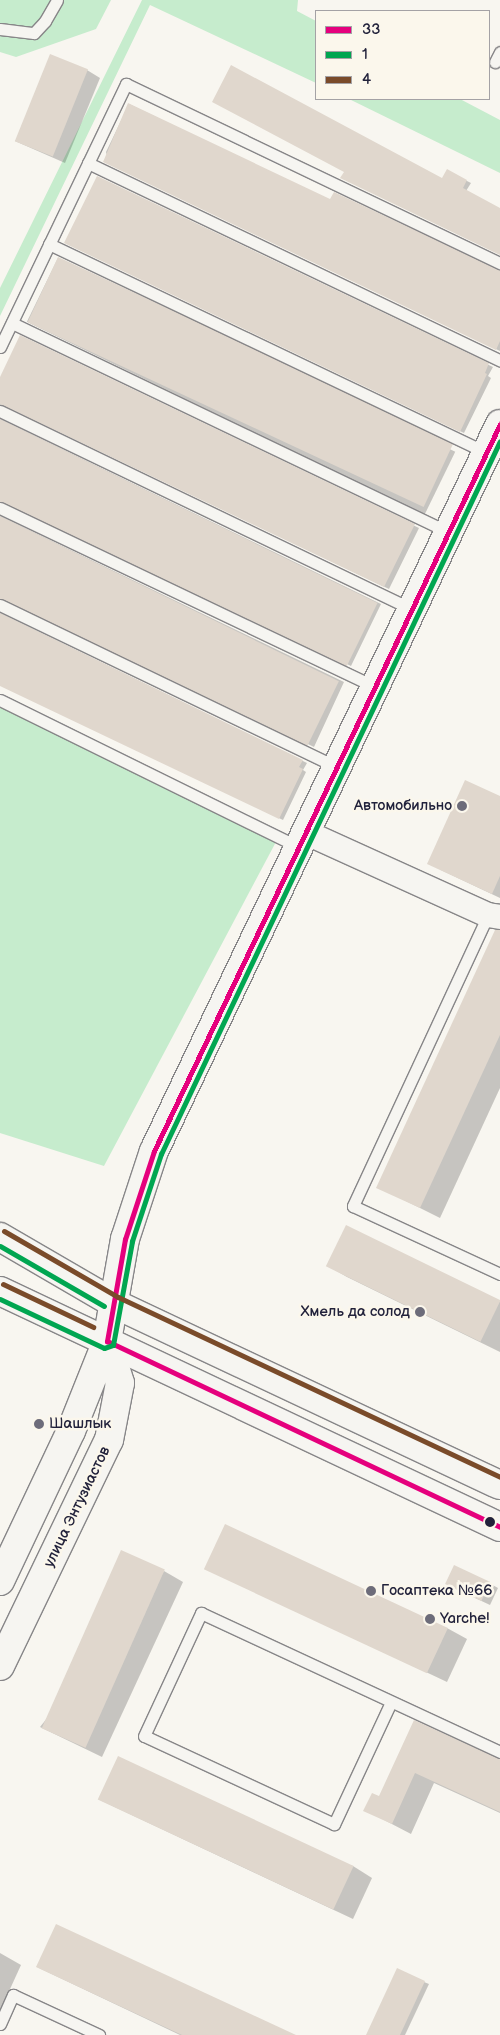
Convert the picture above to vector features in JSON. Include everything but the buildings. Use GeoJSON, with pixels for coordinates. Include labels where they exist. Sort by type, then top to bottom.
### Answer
{"type":"FeatureCollection","features":[{"type":"Feature","properties":{"kind":"main road","name":"улица Энтузиастов"},"geometry":{"type":"LineString","coordinates":[[0,1581],[71,1431],[107,1341],[125,1239],[154,1151],[303,840],[410,608],[449,532],[500,424]]}},
{"type":"Feature","properties":{"kind":"main road"},"geometry":{"type":"LineString","coordinates":[[0,1237],[115,1304],[500,1485]]}},
{"type":"Feature","properties":{"kind":"main road"},"geometry":{"type":"LineString","coordinates":[[0,1291],[500,1527]]}},
{"type":"Feature","properties":{"kind":"main road","name":"улица Энтузиастов"},"geometry":{"type":"LineString","coordinates":[[0,1666],[109,1440],[120,1383],[107,1341]]}},
{"type":"Feature","properties":{"kind":"street"},"geometry":{"type":"LineString","coordinates":[[303,840],[494,916]]}},
{"type":"Feature","properties":{"kind":"lane"},"geometry":{"type":"LineString","coordinates":[[0,29],[34,33],[45,21],[57,0]]}},
{"type":"Feature","properties":{"kind":"lane"},"geometry":{"type":"LineString","coordinates":[[0,347],[126,84],[500,262]]}},
{"type":"Feature","properties":{"kind":"lane"},"geometry":{"type":"LineString","coordinates":[[88,163],[500,360]]}},
{"type":"Feature","properties":{"kind":"lane"},"geometry":{"type":"LineString","coordinates":[[49,244],[487,453]]}},
{"type":"Feature","properties":{"kind":"lane"},"geometry":{"type":"LineString","coordinates":[[12,323],[449,532]]}},
{"type":"Feature","properties":{"kind":"lane"},"geometry":{"type":"LineString","coordinates":[[0,411],[410,608]]}},
{"type":"Feature","properties":{"kind":"lane"},"geometry":{"type":"LineString","coordinates":[[0,508],[373,686]]}},
{"type":"Feature","properties":{"kind":"lane"},"geometry":{"type":"LineString","coordinates":[[0,605],[336,767]]}},
{"type":"Feature","properties":{"kind":"lane"},"geometry":{"type":"LineString","coordinates":[[0,700],[303,840]]}},
{"type":"Feature","properties":{"kind":"lane"},"geometry":{"type":"LineString","coordinates":[[494,916],[353,1206],[500,1274]]}},
{"type":"Feature","properties":{"kind":"lane"},"geometry":{"type":"LineString","coordinates":[[391,1702],[334,1824],[144,1736],[201,1613],[500,1752]]}},
{"type":"Feature","properties":{"kind":"lane"},"geometry":{"type":"LineString","coordinates":[[0,2024],[13,1995],[99,2035]]}},
{"type":"Feature","properties":{"kind":"green space"},"geometry":{"type":"Polygon","coordinates":[[[0,0],[111,0],[96,29],[16,57],[0,52],[0,0]]]}},
{"type":"Feature","properties":{"kind":"green space"},"geometry":{"type":"Polygon","coordinates":[[[142,0],[298,0],[297,11],[315,20],[315,83],[150,5],[0,316],[0,288],[142,0]]]}},
{"type":"Feature","properties":{"kind":"green space"},"geometry":{"type":"Polygon","coordinates":[[[351,100],[462,100],[500,120],[500,173],[351,100]]]}},
{"type":"Feature","properties":{"kind":"green space"},"geometry":{"type":"Polygon","coordinates":[[[0,707],[277,840],[104,1166],[0,1133],[0,707]]]}},
{"type":"Feature","properties":{"kind":"transit line","name":"33"},"geometry":{"type":"LineString","coordinates":[[500,424],[154,1151],[125,1239],[107,1341],[500,1527]]}},
{"type":"Feature","properties":{"kind":"transit line","name":"1"},"geometry":{"type":"LineString","coordinates":[[0,1299],[104,1348],[113,1345],[132,1241],[161,1154],[500,441]]}},
{"type":"Feature","properties":{"kind":"transit line","name":"4"},"geometry":{"type":"LineString","coordinates":[[4,1231],[118,1297],[500,1477]]}},
{"type":"Feature","properties":{"kind":"transit line","name":"1"},"geometry":{"type":"LineString","coordinates":[[0,1246],[104,1306]]}},
{"type":"Feature","properties":{"kind":"transit line","name":"4"},"geometry":{"type":"LineString","coordinates":[[3,1284],[93,1327]]}},
{"type":"Feature","properties":{"kind":"place","name":"Автомобильно"},"geometry":{"type":"Point","coordinates":[462,806]}},
{"type":"Feature","properties":{"kind":"place","name":"Хмель да солод"},"geometry":{"type":"Point","coordinates":[420,1312]}},
{"type":"Feature","properties":{"kind":"place","name":"Шашлык"},"geometry":{"type":"Point","coordinates":[39,1424]}},
{"type":"Feature","properties":{"kind":"place","name":"Госаптека №66"},"geometry":{"type":"Point","coordinates":[371,1591]}},
{"type":"Feature","properties":{"kind":"place","name":"Yarche!"},"geometry":{"type":"Point","coordinates":[430,1619]}}]}
